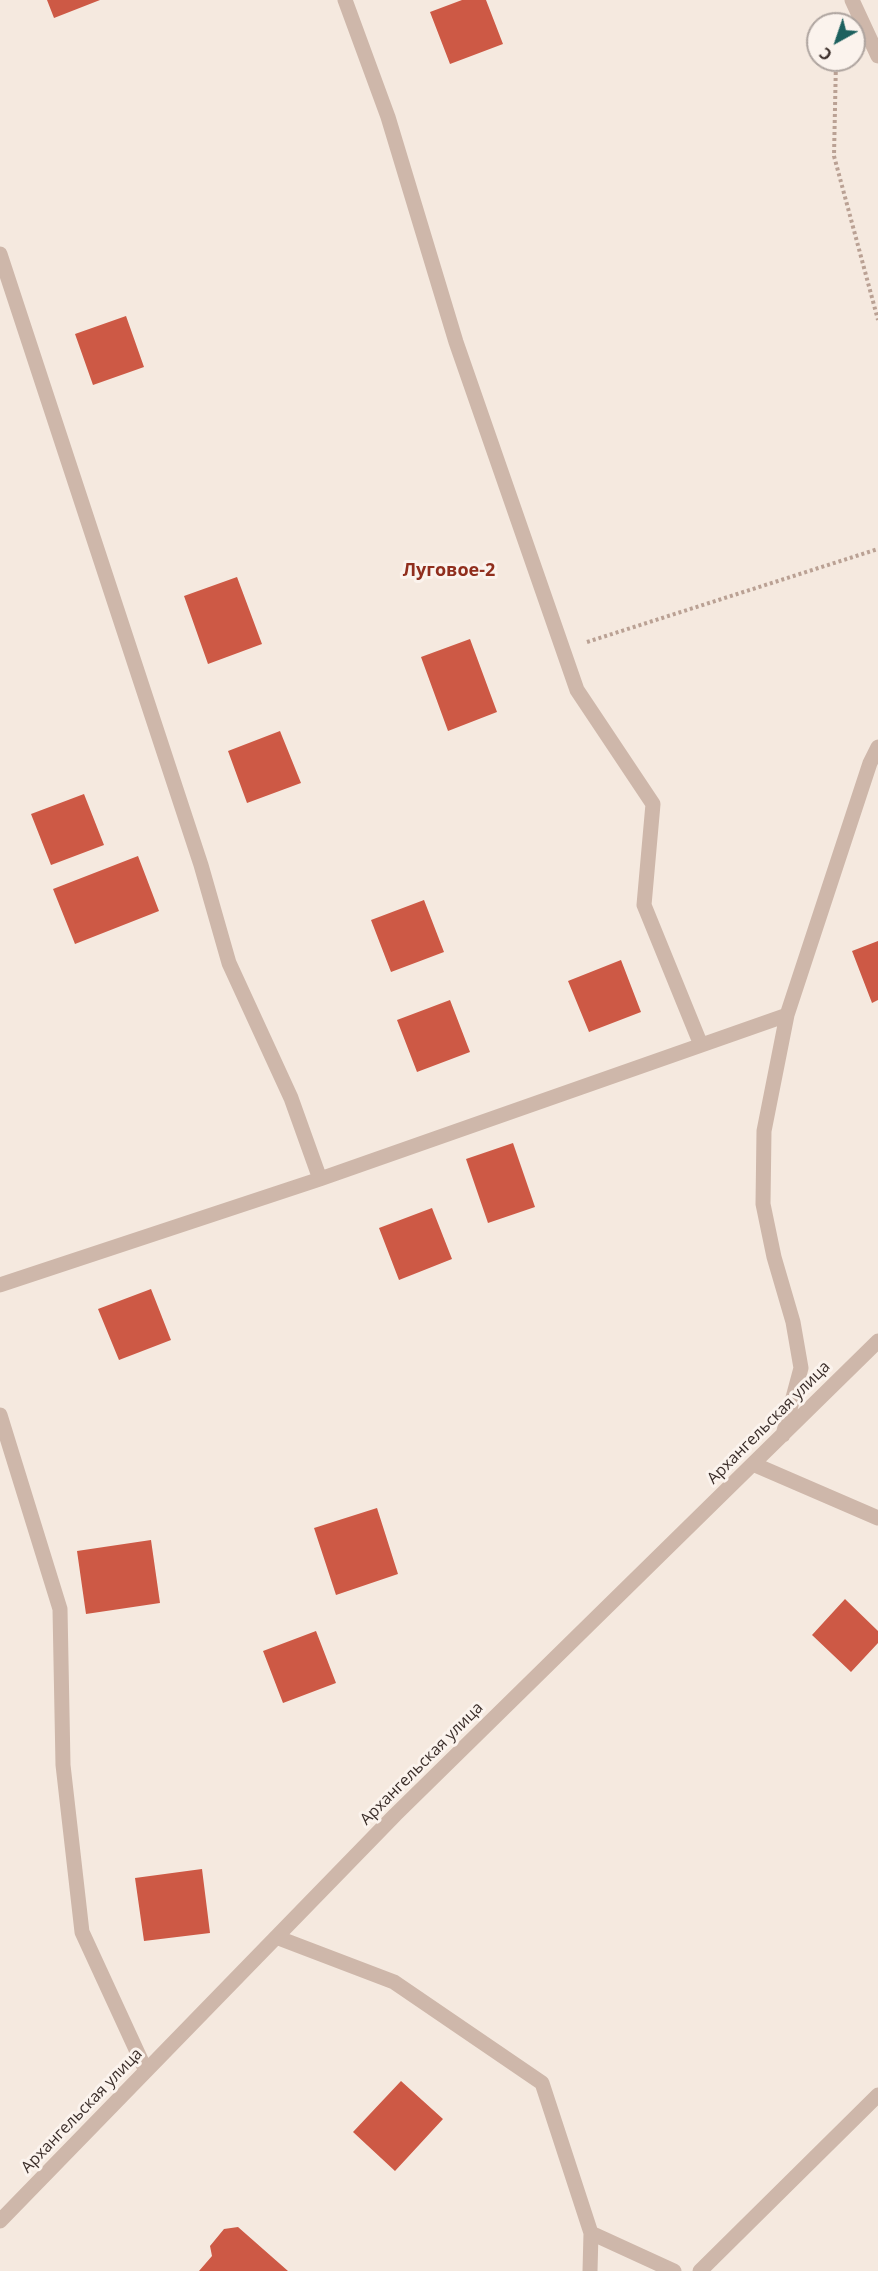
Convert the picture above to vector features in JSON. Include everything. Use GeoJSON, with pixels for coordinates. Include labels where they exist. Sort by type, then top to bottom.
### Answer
{"type":"FeatureCollection","features":[{"type":"Feature","properties":{"kind":"street"},"geometry":{"type":"LineString","coordinates":[[345,0],[388,117],[456,342],[577,690],[653,804],[644,905],[701,1045]]}},
{"type":"Feature","properties":{"kind":"street"},"geometry":{"type":"LineString","coordinates":[[852,0],[878,56]]}},
{"type":"Feature","properties":{"kind":"street"},"geometry":{"type":"LineString","coordinates":[[0,254],[198,854],[229,963],[291,1098],[320,1179]]}},
{"type":"Feature","properties":{"kind":"street"},"geometry":{"type":"LineString","coordinates":[[783,1435],[801,1368],[793,1322],[774,1257],[763,1204],[764,1131],[787,1016],[870,763],[878,747]]}},
{"type":"Feature","properties":{"kind":"street"},"geometry":{"type":"LineString","coordinates":[[0,1285],[320,1179],[787,1016]]}},
{"type":"Feature","properties":{"kind":"street","name":"Архангельская улица"},"geometry":{"type":"LineString","coordinates":[[0,2221],[395,1815],[878,1341]]}},
{"type":"Feature","properties":{"kind":"street"},"geometry":{"type":"LineString","coordinates":[[0,1415],[60,1610],[63,1766],[82,1932],[146,2071]]}},
{"type":"Feature","properties":{"kind":"street"},"geometry":{"type":"LineString","coordinates":[[753,1464],[878,1518]]}},
{"type":"Feature","properties":{"kind":"street"},"geometry":{"type":"LineString","coordinates":[[276,1937],[394,1982],[542,2083],[591,2233],[590,2271]]}},
{"type":"Feature","properties":{"kind":"street"},"geometry":{"type":"LineString","coordinates":[[700,2271],[878,2095]]}},
{"type":"Feature","properties":{"kind":"street"},"geometry":{"type":"LineString","coordinates":[[591,2233],[674,2271]]}},
{"type":"Feature","properties":{"kind":"path"},"geometry":{"type":"LineString","coordinates":[[836,72],[834,156],[878,320]]}},
{"type":"Feature","properties":{"kind":"path"},"geometry":{"type":"LineString","coordinates":[[563,650],[878,549]]}},
{"type":"Feature","properties":{"kind":"building"},"geometry":{"type":"Polygon","coordinates":[[[47,0],[100,0],[54,18],[47,0]]]}},
{"type":"Feature","properties":{"kind":"building"},"geometry":{"type":"Polygon","coordinates":[[[462,0],[486,0],[503,44],[450,64],[430,12],[462,0]]]}},
{"type":"Feature","properties":{"kind":"building"},"geometry":{"type":"Polygon","coordinates":[[[126,316],[144,367],[93,385],[75,334],[126,316]]]}},
{"type":"Feature","properties":{"kind":"building"},"geometry":{"type":"Polygon","coordinates":[[[237,577],[262,644],[208,664],[184,596],[237,577]]]}},
{"type":"Feature","properties":{"kind":"building"},"geometry":{"type":"Polygon","coordinates":[[[470,639],[497,712],[448,731],[421,657],[470,639]]]}},
{"type":"Feature","properties":{"kind":"building"},"geometry":{"type":"Polygon","coordinates":[[[280,731],[301,783],[247,803],[228,751],[280,731]]]}},
{"type":"Feature","properties":{"kind":"building"},"geometry":{"type":"Polygon","coordinates":[[[84,794],[104,845],[51,865],[31,814],[84,794]]]}},
{"type":"Feature","properties":{"kind":"building"},"geometry":{"type":"Polygon","coordinates":[[[138,856],[159,911],[75,944],[53,889],[138,856]]]}},
{"type":"Feature","properties":{"kind":"building"},"geometry":{"type":"Polygon","coordinates":[[[424,900],[444,952],[391,972],[371,920],[424,900]]]}},
{"type":"Feature","properties":{"kind":"building"},"geometry":{"type":"Polygon","coordinates":[[[878,941],[878,1000],[872,1003],[852,951],[878,941]]]}},
{"type":"Feature","properties":{"kind":"building"},"geometry":{"type":"Polygon","coordinates":[[[621,960],[641,1012],[589,1032],[568,981],[621,960]]]}},
{"type":"Feature","properties":{"kind":"building"},"geometry":{"type":"Polygon","coordinates":[[[450,1000],[470,1052],[417,1072],[397,1020],[450,1000]]]}},
{"type":"Feature","properties":{"kind":"building"},"geometry":{"type":"Polygon","coordinates":[[[513,1143],[535,1207],[488,1223],[466,1159],[513,1143]]]}},
{"type":"Feature","properties":{"kind":"building"},"geometry":{"type":"Polygon","coordinates":[[[432,1208],[452,1259],[399,1280],[379,1228],[432,1208]]]}},
{"type":"Feature","properties":{"kind":"building"},"geometry":{"type":"Polygon","coordinates":[[[151,1289],[171,1340],[119,1360],[98,1309],[151,1289]]]}},
{"type":"Feature","properties":{"kind":"building"},"geometry":{"type":"Polygon","coordinates":[[[377,1508],[398,1574],[336,1595],[314,1528],[377,1508]]]}},
{"type":"Feature","properties":{"kind":"building"},"geometry":{"type":"Polygon","coordinates":[[[151,1540],[160,1603],[86,1614],[77,1551],[151,1540]]]}},
{"type":"Feature","properties":{"kind":"building"},"geometry":{"type":"Polygon","coordinates":[[[845,1599],[878,1631],[878,1643],[851,1672],[812,1635],[845,1599]]]}},
{"type":"Feature","properties":{"kind":"building"},"geometry":{"type":"Polygon","coordinates":[[[316,1631],[336,1683],[283,1703],[263,1651],[316,1631]]]}},
{"type":"Feature","properties":{"kind":"building"},"geometry":{"type":"Polygon","coordinates":[[[202,1869],[210,1933],[144,1941],[135,1878],[202,1869]]]}},
{"type":"Feature","properties":{"kind":"building"},"geometry":{"type":"Polygon","coordinates":[[[401,2081],[443,2119],[395,2171],[353,2132],[401,2081]]]}},
{"type":"Feature","properties":{"kind":"building"},"geometry":{"type":"Polygon","coordinates":[[[238,2227],[288,2271],[199,2271],[212,2256],[210,2246],[224,2229],[238,2227]]]}},
{"type":"Feature","properties":{"kind":"district","name":"Луговое-2"},"geometry":{"type":"Point","coordinates":[449,571]}}]}
